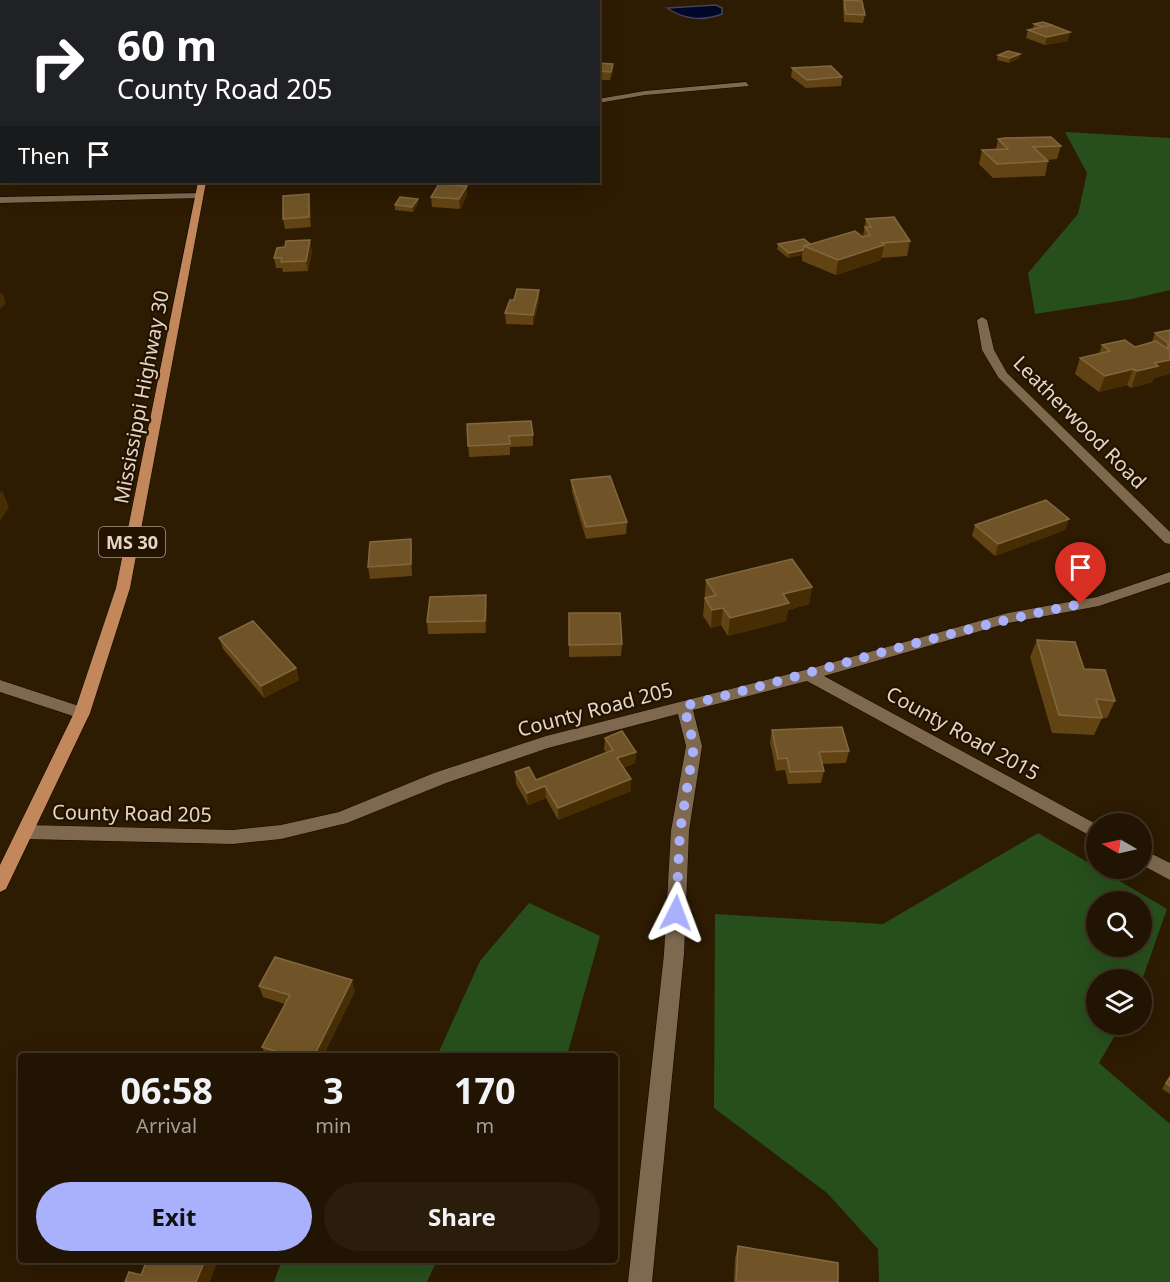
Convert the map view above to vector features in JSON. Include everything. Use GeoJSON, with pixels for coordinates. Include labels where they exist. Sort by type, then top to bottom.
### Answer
{"type":"FeatureCollection","features":[{"type":"Feature","properties":{"kind":"main road","name":"Mississippi Highway 30"},"geometry":{"type":"LineString","coordinates":[[0,884],[27,832],[82,713],[123,588],[201,188]]}},
{"type":"Feature","properties":{"kind":"street"},"geometry":{"type":"LineString","coordinates":[[600,101],[645,93],[746,84]]}},
{"type":"Feature","properties":{"kind":"street"},"geometry":{"type":"LineString","coordinates":[[0,200],[201,188]]}},
{"type":"Feature","properties":{"kind":"street","name":"Leatherwood Road"},"geometry":{"type":"LineString","coordinates":[[982,320],[988,350],[1002,375],[1170,540]]}},
{"type":"Feature","properties":{"kind":"street","name":"County Road 205"},"geometry":{"type":"LineString","coordinates":[[27,832],[233,837],[281,832],[341,818],[440,778],[546,742],[809,675],[1008,618],[1099,600],[1170,577]]}},
{"type":"Feature","properties":{"kind":"street","name":"County Road 2015"},"geometry":{"type":"LineString","coordinates":[[809,675],[1086,827]]}},
{"type":"Feature","properties":{"kind":"street"},"geometry":{"type":"LineString","coordinates":[[0,686],[82,713]]}},
{"type":"Feature","properties":{"kind":"street"},"geometry":{"type":"LineString","coordinates":[[640,1282],[674,954],[680,831],[694,746],[684,706]]}},
{"type":"Feature","properties":{"kind":"street"},"geometry":{"type":"LineString","coordinates":[[1152,862],[1170,872]]}},
{"type":"Feature","properties":{"kind":"green space"},"geometry":{"type":"Polygon","coordinates":[[[1065,132],[1170,138],[1170,290],[1132,299],[1035,314],[1028,273],[1078,214],[1087,173],[1065,132]]]}},
{"type":"Feature","properties":{"kind":"green space"},"geometry":{"type":"Polygon","coordinates":[[[1038,833],[1086,861],[1086,879],[1116,879],[1136,891],[1086,891],[1086,957],[1150,957],[1146,969],[1086,969],[1086,1035],[1115,1035],[1099,1063],[1170,1124],[1170,1282],[879,1282],[878,1249],[827,1193],[714,1108],[715,914],[883,924],[1038,833]]]}},
{"type":"Feature","properties":{"kind":"green space"},"geometry":{"type":"Polygon","coordinates":[[[1152,900],[1167,909],[1152,952],[1152,900]]]}},
{"type":"Feature","properties":{"kind":"green space"},"geometry":{"type":"Polygon","coordinates":[[[529,903],[600,936],[568,1053],[438,1053],[480,961],[529,903]]]}},
{"type":"Feature","properties":{"kind":"green space"},"geometry":{"type":"Polygon","coordinates":[[[281,1263],[436,1263],[427,1282],[274,1282],[281,1263]]]}},
{"type":"Feature","properties":{"kind":"water"},"geometry":{"type":"Polygon","coordinates":[[[716,5],[722,8],[722,14],[708,18],[687,17],[667,8],[716,5]]]}},
{"type":"Feature","properties":{"kind":"building"},"geometry":{"type":"Polygon","coordinates":[[[844,0],[862,1],[865,15],[846,14],[844,0]]]}},
{"type":"Feature","properties":{"kind":"building"},"geometry":{"type":"Polygon","coordinates":[[[1043,22],[1052,25],[1043,27],[1034,24],[1043,22]]]}},
{"type":"Feature","properties":{"kind":"building"},"geometry":{"type":"Polygon","coordinates":[[[1051,25],[1070,32],[1047,37],[1028,30],[1051,25]]]}},
{"type":"Feature","properties":{"kind":"building"},"geometry":{"type":"Polygon","coordinates":[[[1008,51],[1020,54],[1010,58],[998,55],[1008,51]]]}},
{"type":"Feature","properties":{"kind":"building"},"geometry":{"type":"Polygon","coordinates":[[[600,63],[613,64],[611,72],[600,71],[600,63]]]}},
{"type":"Feature","properties":{"kind":"building"},"geometry":{"type":"Polygon","coordinates":[[[831,66],[842,77],[807,80],[792,68],[831,66]]]}},
{"type":"Feature","properties":{"kind":"building"},"geometry":{"type":"Polygon","coordinates":[[[1051,137],[1061,146],[1033,147],[1048,161],[997,164],[982,150],[1008,149],[998,139],[1051,137]]]}},
{"type":"Feature","properties":{"kind":"building"},"geometry":{"type":"Polygon","coordinates":[[[439,184],[467,186],[459,199],[431,197],[439,184]]]}},
{"type":"Feature","properties":{"kind":"building"},"geometry":{"type":"Polygon","coordinates":[[[309,194],[309,217],[283,219],[283,196],[309,194]]]}},
{"type":"Feature","properties":{"kind":"building"},"geometry":{"type":"Polygon","coordinates":[[[400,197],[418,199],[412,207],[395,205],[400,197]]]}},
{"type":"Feature","properties":{"kind":"building"},"geometry":{"type":"Polygon","coordinates":[[[894,217],[910,241],[882,243],[884,245],[838,260],[804,246],[855,231],[863,237],[870,235],[865,227],[871,227],[866,219],[894,217]]]}},
{"type":"Feature","properties":{"kind":"building"},"geometry":{"type":"Polygon","coordinates":[[[804,239],[810,244],[804,246],[803,250],[789,253],[778,244],[804,239]]]}},
{"type":"Feature","properties":{"kind":"building"},"geometry":{"type":"Polygon","coordinates":[[[310,240],[306,261],[281,262],[282,258],[274,258],[277,248],[285,247],[286,241],[310,240]]]}},
{"type":"Feature","properties":{"kind":"building"},"geometry":{"type":"Polygon","coordinates":[[[517,289],[539,290],[533,315],[505,313],[510,300],[514,300],[517,289]]]}},
{"type":"Feature","properties":{"kind":"building"},"geometry":{"type":"Polygon","coordinates":[[[1170,330],[1170,360],[1155,363],[1158,366],[1105,376],[1080,358],[1110,351],[1102,345],[1125,340],[1135,347],[1156,341],[1168,349],[1168,343],[1155,333],[1170,330]]]}},
{"type":"Feature","properties":{"kind":"building"},"geometry":{"type":"Polygon","coordinates":[[[531,421],[533,435],[509,436],[510,444],[468,446],[467,424],[531,421]]]}},
{"type":"Feature","properties":{"kind":"building"},"geometry":{"type":"Polygon","coordinates":[[[610,476],[627,522],[586,527],[571,480],[610,476]]]}},
{"type":"Feature","properties":{"kind":"building"},"geometry":{"type":"Polygon","coordinates":[[[1046,500],[1069,519],[998,544],[975,525],[1046,500]]]}},
{"type":"Feature","properties":{"kind":"building"},"geometry":{"type":"Polygon","coordinates":[[[411,539],[411,564],[368,567],[370,542],[411,539]]]}},
{"type":"Feature","properties":{"kind":"building"},"geometry":{"type":"Polygon","coordinates":[[[792,559],[812,587],[783,594],[789,603],[730,618],[723,608],[712,610],[705,598],[716,595],[706,580],[792,559]]]}},
{"type":"Feature","properties":{"kind":"building"},"geometry":{"type":"Polygon","coordinates":[[[486,595],[485,621],[427,622],[430,597],[486,595]]]}},
{"type":"Feature","properties":{"kind":"building"},"geometry":{"type":"Polygon","coordinates":[[[569,613],[620,613],[622,644],[569,645],[569,613]]]}},
{"type":"Feature","properties":{"kind":"building"},"geometry":{"type":"Polygon","coordinates":[[[253,621],[296,668],[261,686],[219,638],[253,621]]]}},
{"type":"Feature","properties":{"kind":"building"},"geometry":{"type":"Polygon","coordinates":[[[1037,640],[1075,642],[1084,669],[1105,670],[1115,701],[1096,699],[1102,718],[1059,715],[1037,640]]]}},
{"type":"Feature","properties":{"kind":"building"},"geometry":{"type":"Polygon","coordinates":[[[842,727],[849,751],[819,752],[824,771],[790,772],[787,758],[778,759],[772,730],[842,727]]]}},
{"type":"Feature","properties":{"kind":"building"},"geometry":{"type":"Polygon","coordinates":[[[622,731],[636,752],[617,758],[631,779],[558,808],[545,786],[527,793],[515,772],[529,767],[536,780],[613,750],[605,738],[622,731]]]}},
{"type":"Feature","properties":{"kind":"building"},"geometry":{"type":"Polygon","coordinates":[[[275,957],[352,980],[316,1053],[281,1053],[262,1047],[290,995],[259,986],[275,957]]]}},
{"type":"Feature","properties":{"kind":"building"},"geometry":{"type":"Polygon","coordinates":[[[738,1246],[838,1263],[838,1282],[736,1282],[738,1246]]]}},
{"type":"Feature","properties":{"kind":"building"},"geometry":{"type":"Polygon","coordinates":[[[146,1263],[204,1263],[196,1282],[125,1282],[129,1272],[141,1275],[146,1263]]]}},
{"type":"Feature","properties":{"kind":"route"},"geometry":{"type":"LineString","coordinates":[[676,913],[680,831],[694,746],[684,706],[809,675],[1008,618],[1081,604]]}}]}
